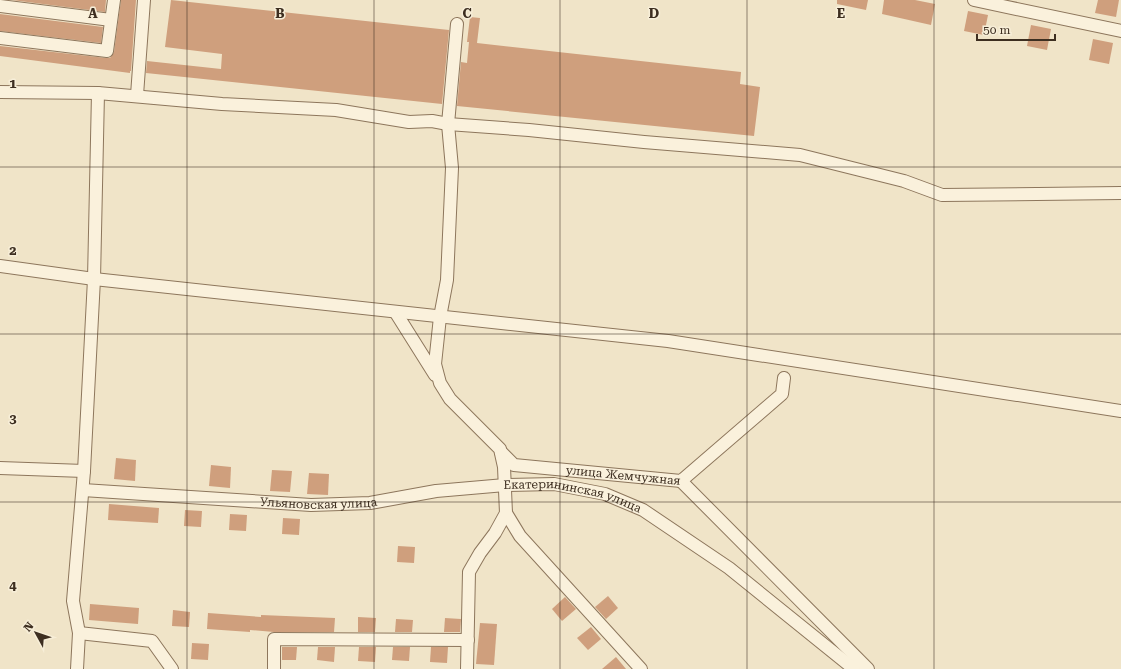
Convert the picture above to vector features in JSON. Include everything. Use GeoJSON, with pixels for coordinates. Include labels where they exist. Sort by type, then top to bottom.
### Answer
{"type":"FeatureCollection","features":[{"type":"Feature","properties":{"kind":"street"},"geometry":{"type":"LineString","coordinates":[[0,38],[107,51],[114,0]]}},
{"type":"Feature","properties":{"kind":"street"},"geometry":{"type":"LineString","coordinates":[[137,95],[144,0]]}},
{"type":"Feature","properties":{"kind":"street"},"geometry":{"type":"LineString","coordinates":[[974,0],[1121,31]]}},
{"type":"Feature","properties":{"kind":"street"},"geometry":{"type":"LineString","coordinates":[[0,6],[111,20]]}},
{"type":"Feature","properties":{"kind":"street","name":"Екатерининская улица"},"geometry":{"type":"LineString","coordinates":[[457,24],[448,124],[452,168],[447,280],[440,317],[435,364],[440,383],[450,399],[500,449],[504,467],[506,513]]}},
{"type":"Feature","properties":{"kind":"street"},"geometry":{"type":"LineString","coordinates":[[0,92],[137,95],[222,104],[336,110],[409,122],[432,121],[448,124],[800,155],[904,180],[942,195],[1121,193]]}},
{"type":"Feature","properties":{"kind":"street"},"geometry":{"type":"LineString","coordinates":[[77,669],[79,633],[73,600],[83,490],[94,279],[98,93]]}},
{"type":"Feature","properties":{"kind":"street"},"geometry":{"type":"LineString","coordinates":[[0,266],[94,279],[396,313],[668,341],[1121,411]]}},
{"type":"Feature","properties":{"kind":"street","name":"улица Жемчужная"},"geometry":{"type":"LineString","coordinates":[[396,313],[450,399],[514,465],[680,481],[782,394],[784,378]]}},
{"type":"Feature","properties":{"kind":"street"},"geometry":{"type":"LineString","coordinates":[[0,468],[84,471]]}},
{"type":"Feature","properties":{"kind":"street"},"geometry":{"type":"LineString","coordinates":[[680,481],[868,669]]}},
{"type":"Feature","properties":{"kind":"street","name":"Екатерининская улица"},"geometry":{"type":"LineString","coordinates":[[554,484],[605,494],[643,510],[729,568],[854,669]]}},
{"type":"Feature","properties":{"kind":"street","name":"Ульяновская улица"},"geometry":{"type":"LineString","coordinates":[[83,490],[310,505],[370,504],[436,491],[505,485],[554,484]]}},
{"type":"Feature","properties":{"kind":"street"},"geometry":{"type":"LineString","coordinates":[[468,669],[469,572],[480,553],[495,533],[506,513],[520,536],[641,669]]}},
{"type":"Feature","properties":{"kind":"street"},"geometry":{"type":"LineString","coordinates":[[79,633],[152,640],[172,669]]}},
{"type":"Feature","properties":{"kind":"street"},"geometry":{"type":"LineString","coordinates":[[274,669],[274,639],[468,640]]}},
{"type":"Feature","properties":{"kind":"building"},"geometry":{"type":"Polygon","coordinates":[[[12,0],[106,0],[105,12],[12,0]]]}},
{"type":"Feature","properties":{"kind":"building"},"geometry":{"type":"Polygon","coordinates":[[[121,0],[136,0],[130,73],[0,56],[0,46],[110,58],[114,52],[121,0]]]}},
{"type":"Feature","properties":{"kind":"building"},"geometry":{"type":"Polygon","coordinates":[[[171,0],[449,30],[442,104],[146,73],[147,61],[221,69],[222,54],[165,47],[171,0]]]}},
{"type":"Feature","properties":{"kind":"building"},"geometry":{"type":"Polygon","coordinates":[[[837,0],[868,0],[866,10],[837,4],[837,0]]]}},
{"type":"Feature","properties":{"kind":"building"},"geometry":{"type":"Polygon","coordinates":[[[884,0],[915,0],[935,4],[931,25],[882,14],[884,0]]]}},
{"type":"Feature","properties":{"kind":"building"},"geometry":{"type":"Polygon","coordinates":[[[1098,0],[1119,0],[1116,17],[1095,13],[1098,0]]]}},
{"type":"Feature","properties":{"kind":"building"},"geometry":{"type":"Polygon","coordinates":[[[968,11],[988,15],[984,35],[964,31],[968,11]]]}},
{"type":"Feature","properties":{"kind":"building"},"geometry":{"type":"Polygon","coordinates":[[[0,14],[103,27],[101,43],[0,31],[0,14]]]}},
{"type":"Feature","properties":{"kind":"building"},"geometry":{"type":"Polygon","coordinates":[[[470,17],[480,18],[477,43],[741,72],[740,84],[760,87],[754,136],[457,106],[461,62],[467,63],[469,42],[467,42],[470,17]]]}},
{"type":"Feature","properties":{"kind":"building"},"geometry":{"type":"Polygon","coordinates":[[[1031,25],[1051,29],[1047,50],[1027,46],[1031,25]]]}},
{"type":"Feature","properties":{"kind":"building"},"geometry":{"type":"Polygon","coordinates":[[[1093,39],[1113,43],[1109,64],[1089,60],[1093,39]]]}},
{"type":"Feature","properties":{"kind":"building"},"geometry":{"type":"Polygon","coordinates":[[[116,458],[136,460],[135,481],[114,479],[116,458]]]}},
{"type":"Feature","properties":{"kind":"building"},"geometry":{"type":"Polygon","coordinates":[[[211,465],[231,467],[230,488],[209,486],[211,465]]]}},
{"type":"Feature","properties":{"kind":"building"},"geometry":{"type":"Polygon","coordinates":[[[272,470],[292,471],[290,492],[270,491],[272,470]]]}},
{"type":"Feature","properties":{"kind":"building"},"geometry":{"type":"Polygon","coordinates":[[[309,473],[329,474],[328,495],[307,494],[309,473]]]}},
{"type":"Feature","properties":{"kind":"building"},"geometry":{"type":"Polygon","coordinates":[[[109,504],[159,508],[158,523],[108,520],[109,504]]]}},
{"type":"Feature","properties":{"kind":"building"},"geometry":{"type":"Polygon","coordinates":[[[185,510],[202,511],[201,527],[184,526],[185,510]]]}},
{"type":"Feature","properties":{"kind":"building"},"geometry":{"type":"Polygon","coordinates":[[[230,514],[247,515],[246,531],[229,530],[230,514]]]}},
{"type":"Feature","properties":{"kind":"building"},"geometry":{"type":"Polygon","coordinates":[[[283,518],[300,519],[299,535],[282,534],[283,518]]]}},
{"type":"Feature","properties":{"kind":"building"},"geometry":{"type":"Polygon","coordinates":[[[398,546],[415,547],[414,563],[397,562],[398,546]]]}},
{"type":"Feature","properties":{"kind":"building"},"geometry":{"type":"Polygon","coordinates":[[[608,596],[618,608],[606,619],[595,607],[608,596]]]}},
{"type":"Feature","properties":{"kind":"building"},"geometry":{"type":"Polygon","coordinates":[[[565,597],[576,609],[562,621],[552,609],[565,597]]]}},
{"type":"Feature","properties":{"kind":"building"},"geometry":{"type":"Polygon","coordinates":[[[90,604],[139,608],[138,624],[89,620],[90,604]]]}},
{"type":"Feature","properties":{"kind":"building"},"geometry":{"type":"Polygon","coordinates":[[[173,610],[190,612],[189,627],[172,626],[173,610]]]}},
{"type":"Feature","properties":{"kind":"building"},"geometry":{"type":"Polygon","coordinates":[[[208,613],[261,617],[261,615],[335,618],[334,632],[274,632],[250,630],[250,632],[207,629],[208,613]]]}},
{"type":"Feature","properties":{"kind":"building"},"geometry":{"type":"Polygon","coordinates":[[[358,617],[376,618],[375,632],[358,632],[358,617]]]}},
{"type":"Feature","properties":{"kind":"building"},"geometry":{"type":"Polygon","coordinates":[[[445,618],[461,619],[460,632],[444,632],[445,618]]]}},
{"type":"Feature","properties":{"kind":"building"},"geometry":{"type":"Polygon","coordinates":[[[396,619],[413,620],[412,632],[395,632],[396,619]]]}},
{"type":"Feature","properties":{"kind":"building"},"geometry":{"type":"Polygon","coordinates":[[[480,623],[497,624],[494,665],[476,664],[480,623]]]}},
{"type":"Feature","properties":{"kind":"building"},"geometry":{"type":"Polygon","coordinates":[[[591,627],[601,639],[588,650],[577,638],[591,627]]]}},
{"type":"Feature","properties":{"kind":"building"},"geometry":{"type":"Polygon","coordinates":[[[192,643],[209,644],[208,660],[191,659],[192,643]]]}},
{"type":"Feature","properties":{"kind":"building"},"geometry":{"type":"Polygon","coordinates":[[[282,647],[297,647],[296,660],[282,660],[282,647]]]}},
{"type":"Feature","properties":{"kind":"building"},"geometry":{"type":"Polygon","coordinates":[[[318,647],[335,647],[334,662],[317,660],[318,647]]]}},
{"type":"Feature","properties":{"kind":"building"},"geometry":{"type":"Polygon","coordinates":[[[359,647],[376,647],[375,662],[358,661],[359,647]]]}},
{"type":"Feature","properties":{"kind":"building"},"geometry":{"type":"Polygon","coordinates":[[[393,647],[410,647],[409,661],[392,660],[393,647]]]}},
{"type":"Feature","properties":{"kind":"building"},"geometry":{"type":"Polygon","coordinates":[[[431,647],[448,647],[447,663],[430,662],[431,647]]]}},
{"type":"Feature","properties":{"kind":"building"},"geometry":{"type":"Polygon","coordinates":[[[616,657],[626,669],[602,669],[616,657]]]}}]}
